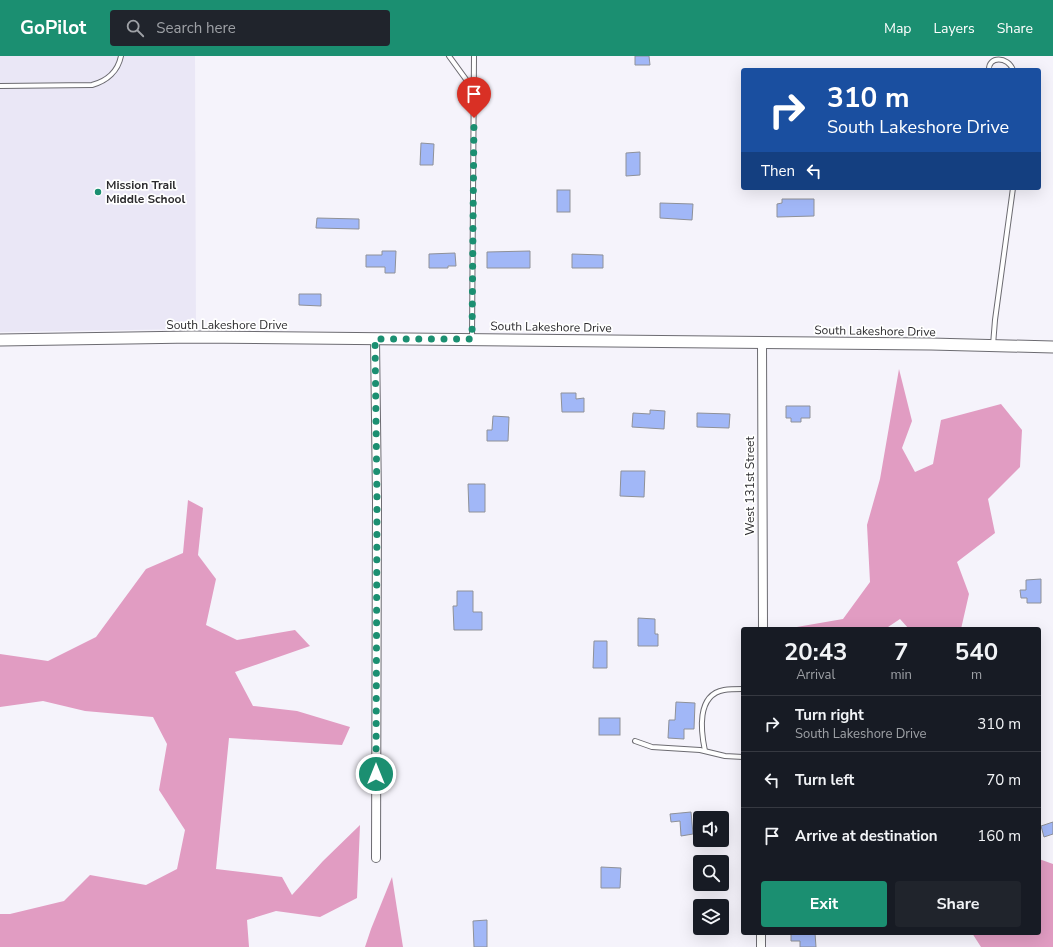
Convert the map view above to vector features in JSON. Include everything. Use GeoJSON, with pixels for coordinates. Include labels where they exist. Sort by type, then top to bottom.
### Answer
{"type":"FeatureCollection","features":[{"type":"Feature","properties":{"kind":"street","name":"South Lakeshore Drive"},"geometry":{"type":"LineString","coordinates":[[0,340],[193,337],[472,339],[1053,347]]}},
{"type":"Feature","properties":{"kind":"street"},"geometry":{"type":"LineString","coordinates":[[375,339],[377,501],[376,858]]}},
{"type":"Feature","properties":{"kind":"street","name":"West 131st Street"},"geometry":{"type":"LineString","coordinates":[[762,343],[763,627]]}},
{"type":"Feature","properties":{"kind":"street"},"geometry":{"type":"LineString","coordinates":[[761,947],[762,935]]}},
{"type":"Feature","properties":{"kind":"lane"},"geometry":{"type":"LineString","coordinates":[[0,86],[92,85],[109,77],[119,64],[121,56]]}},
{"type":"Feature","properties":{"kind":"lane"},"geometry":{"type":"LineString","coordinates":[[449,56],[473,89]]}},
{"type":"Feature","properties":{"kind":"lane"},"geometry":{"type":"LineString","coordinates":[[472,339],[474,56]]}},
{"type":"Feature","properties":{"kind":"lane"},"geometry":{"type":"LineString","coordinates":[[989,68],[991,60],[997,57],[1003,57],[1007,58],[1013,68]]}},
{"type":"Feature","properties":{"kind":"lane"},"geometry":{"type":"LineString","coordinates":[[993,346],[995,320],[1013,190]]}},
{"type":"Feature","properties":{"kind":"lane"},"geometry":{"type":"LineString","coordinates":[[705,752],[702,737],[704,706],[711,696],[723,690],[741,689]]}},
{"type":"Feature","properties":{"kind":"lane"},"geometry":{"type":"LineString","coordinates":[[635,741],[652,747],[741,757]]}},
{"type":"Feature","properties":{"kind":"shaded area","name":"Mission Trail Middle School"},"geometry":{"type":"Polygon","coordinates":[[[0,56],[195,56],[196,329],[0,332],[0,56]]]}},
{"type":"Feature","properties":{"kind":"shaded area"},"geometry":{"type":"Polygon","coordinates":[[[899,369],[912,421],[902,448],[915,472],[933,464],[941,420],[1001,404],[1022,430],[1020,467],[988,499],[995,533],[957,562],[969,594],[961,627],[907,627],[900,619],[888,627],[797,627],[843,619],[870,582],[867,525],[880,479],[899,369]]]}},
{"type":"Feature","properties":{"kind":"shaded area"},"geometry":{"type":"Polygon","coordinates":[[[188,500],[203,508],[198,555],[216,579],[206,625],[237,640],[295,630],[310,646],[235,672],[253,706],[297,711],[350,727],[342,745],[229,738],[216,869],[282,877],[292,895],[323,861],[360,825],[357,898],[320,917],[276,911],[247,920],[249,947],[0,947],[0,914],[10,914],[64,901],[90,875],[146,885],[177,869],[185,830],[159,790],[167,744],[153,717],[85,711],[43,701],[0,707],[0,654],[48,661],[96,637],[146,569],[183,553],[188,500]]]}},
{"type":"Feature","properties":{"kind":"shaded area"},"geometry":{"type":"Polygon","coordinates":[[[1041,860],[1053,864],[1053,947],[981,947],[973,935],[1041,935],[1041,860]]]}},
{"type":"Feature","properties":{"kind":"shaded area"},"geometry":{"type":"Polygon","coordinates":[[[392,877],[403,947],[365,947],[371,929],[392,877]]]}},
{"type":"Feature","properties":{"kind":"building"},"geometry":{"type":"Polygon","coordinates":[[[635,56],[649,56],[650,65],[635,65],[635,56]]]}},
{"type":"Feature","properties":{"kind":"building"},"geometry":{"type":"Polygon","coordinates":[[[421,143],[434,144],[433,165],[420,165],[421,143]]]}},
{"type":"Feature","properties":{"kind":"building"},"geometry":{"type":"Polygon","coordinates":[[[640,152],[640,175],[626,176],[626,153],[640,152]]]}},
{"type":"Feature","properties":{"kind":"building"},"geometry":{"type":"Polygon","coordinates":[[[557,190],[570,190],[570,212],[557,212],[557,190]]]}},
{"type":"Feature","properties":{"kind":"building"},"geometry":{"type":"Polygon","coordinates":[[[782,199],[814,199],[814,216],[777,217],[777,204],[782,203],[782,199]]]}},
{"type":"Feature","properties":{"kind":"building"},"geometry":{"type":"Polygon","coordinates":[[[660,203],[693,204],[692,220],[660,218],[660,203]]]}},
{"type":"Feature","properties":{"kind":"building"},"geometry":{"type":"Polygon","coordinates":[[[317,218],[359,219],[359,229],[316,228],[317,218]]]}},
{"type":"Feature","properties":{"kind":"building"},"geometry":{"type":"Polygon","coordinates":[[[382,251],[396,251],[395,273],[385,273],[385,267],[366,267],[366,255],[382,255],[382,251]]]}},
{"type":"Feature","properties":{"kind":"building"},"geometry":{"type":"Polygon","coordinates":[[[530,251],[530,268],[487,268],[487,252],[530,251]]]}},
{"type":"Feature","properties":{"kind":"building"},"geometry":{"type":"Polygon","coordinates":[[[455,253],[456,266],[448,266],[448,268],[429,268],[429,254],[455,253]]]}},
{"type":"Feature","properties":{"kind":"building"},"geometry":{"type":"Polygon","coordinates":[[[572,254],[603,255],[603,268],[572,268],[572,254]]]}},
{"type":"Feature","properties":{"kind":"building"},"geometry":{"type":"Polygon","coordinates":[[[299,294],[321,294],[321,306],[299,305],[299,294]]]}},
{"type":"Feature","properties":{"kind":"building"},"geometry":{"type":"Polygon","coordinates":[[[561,393],[576,393],[576,399],[584,398],[584,412],[562,412],[561,393]]]}},
{"type":"Feature","properties":{"kind":"building"},"geometry":{"type":"Polygon","coordinates":[[[786,406],[810,406],[810,418],[801,418],[801,422],[791,422],[791,418],[786,418],[786,406]]]}},
{"type":"Feature","properties":{"kind":"building"},"geometry":{"type":"Polygon","coordinates":[[[650,410],[665,411],[664,429],[632,427],[633,413],[650,414],[650,410]]]}},
{"type":"Feature","properties":{"kind":"building"},"geometry":{"type":"Polygon","coordinates":[[[697,413],[730,414],[729,428],[697,427],[697,413]]]}},
{"type":"Feature","properties":{"kind":"building"},"geometry":{"type":"Polygon","coordinates":[[[493,416],[509,417],[508,441],[487,441],[487,430],[492,430],[493,416]]]}},
{"type":"Feature","properties":{"kind":"building"},"geometry":{"type":"Polygon","coordinates":[[[621,471],[645,471],[644,497],[620,496],[621,471]]]}},
{"type":"Feature","properties":{"kind":"building"},"geometry":{"type":"Polygon","coordinates":[[[468,484],[485,484],[485,512],[469,512],[468,484]]]}},
{"type":"Feature","properties":{"kind":"building"},"geometry":{"type":"Polygon","coordinates":[[[1041,579],[1041,603],[1027,603],[1027,598],[1021,598],[1020,590],[1026,590],[1026,580],[1041,579]]]}},
{"type":"Feature","properties":{"kind":"building"},"geometry":{"type":"Polygon","coordinates":[[[457,591],[473,591],[473,612],[482,612],[482,630],[454,630],[453,606],[457,606],[457,591]]]}},
{"type":"Feature","properties":{"kind":"building"},"geometry":{"type":"Polygon","coordinates":[[[638,618],[655,619],[655,634],[658,634],[658,646],[638,646],[638,618]]]}},
{"type":"Feature","properties":{"kind":"building"},"geometry":{"type":"Polygon","coordinates":[[[594,641],[607,641],[607,668],[593,668],[594,641]]]}},
{"type":"Feature","properties":{"kind":"building"},"geometry":{"type":"Polygon","coordinates":[[[676,702],[695,703],[694,729],[684,729],[684,739],[668,738],[669,720],[675,720],[676,702]]]}},
{"type":"Feature","properties":{"kind":"building"},"geometry":{"type":"Polygon","coordinates":[[[599,718],[620,718],[620,735],[599,735],[599,718]]]}},
{"type":"Feature","properties":{"kind":"building"},"geometry":{"type":"Polygon","coordinates":[[[691,812],[693,834],[681,836],[680,821],[671,822],[670,814],[691,812]]]}},
{"type":"Feature","properties":{"kind":"building"},"geometry":{"type":"Polygon","coordinates":[[[1053,822],[1053,834],[1044,837],[1041,826],[1053,822]]]}},
{"type":"Feature","properties":{"kind":"building"},"geometry":{"type":"Polygon","coordinates":[[[601,867],[621,868],[620,888],[601,888],[601,867]]]}},
{"type":"Feature","properties":{"kind":"building"},"geometry":{"type":"Polygon","coordinates":[[[487,920],[487,947],[474,947],[473,921],[487,920]]]}},
{"type":"Feature","properties":{"kind":"building"},"geometry":{"type":"Polygon","coordinates":[[[791,935],[815,935],[816,947],[800,947],[800,941],[791,941],[791,935]]]}},
{"type":"Feature","properties":{"kind":"place","name":"Mission Trail Middle School"},"geometry":{"type":"Point","coordinates":[98,192]}},
{"type":"Feature","properties":{"kind":"route"},"geometry":{"type":"LineString","coordinates":[[376,774],[377,501],[375,339],[472,339],[474,118]]}}]}
